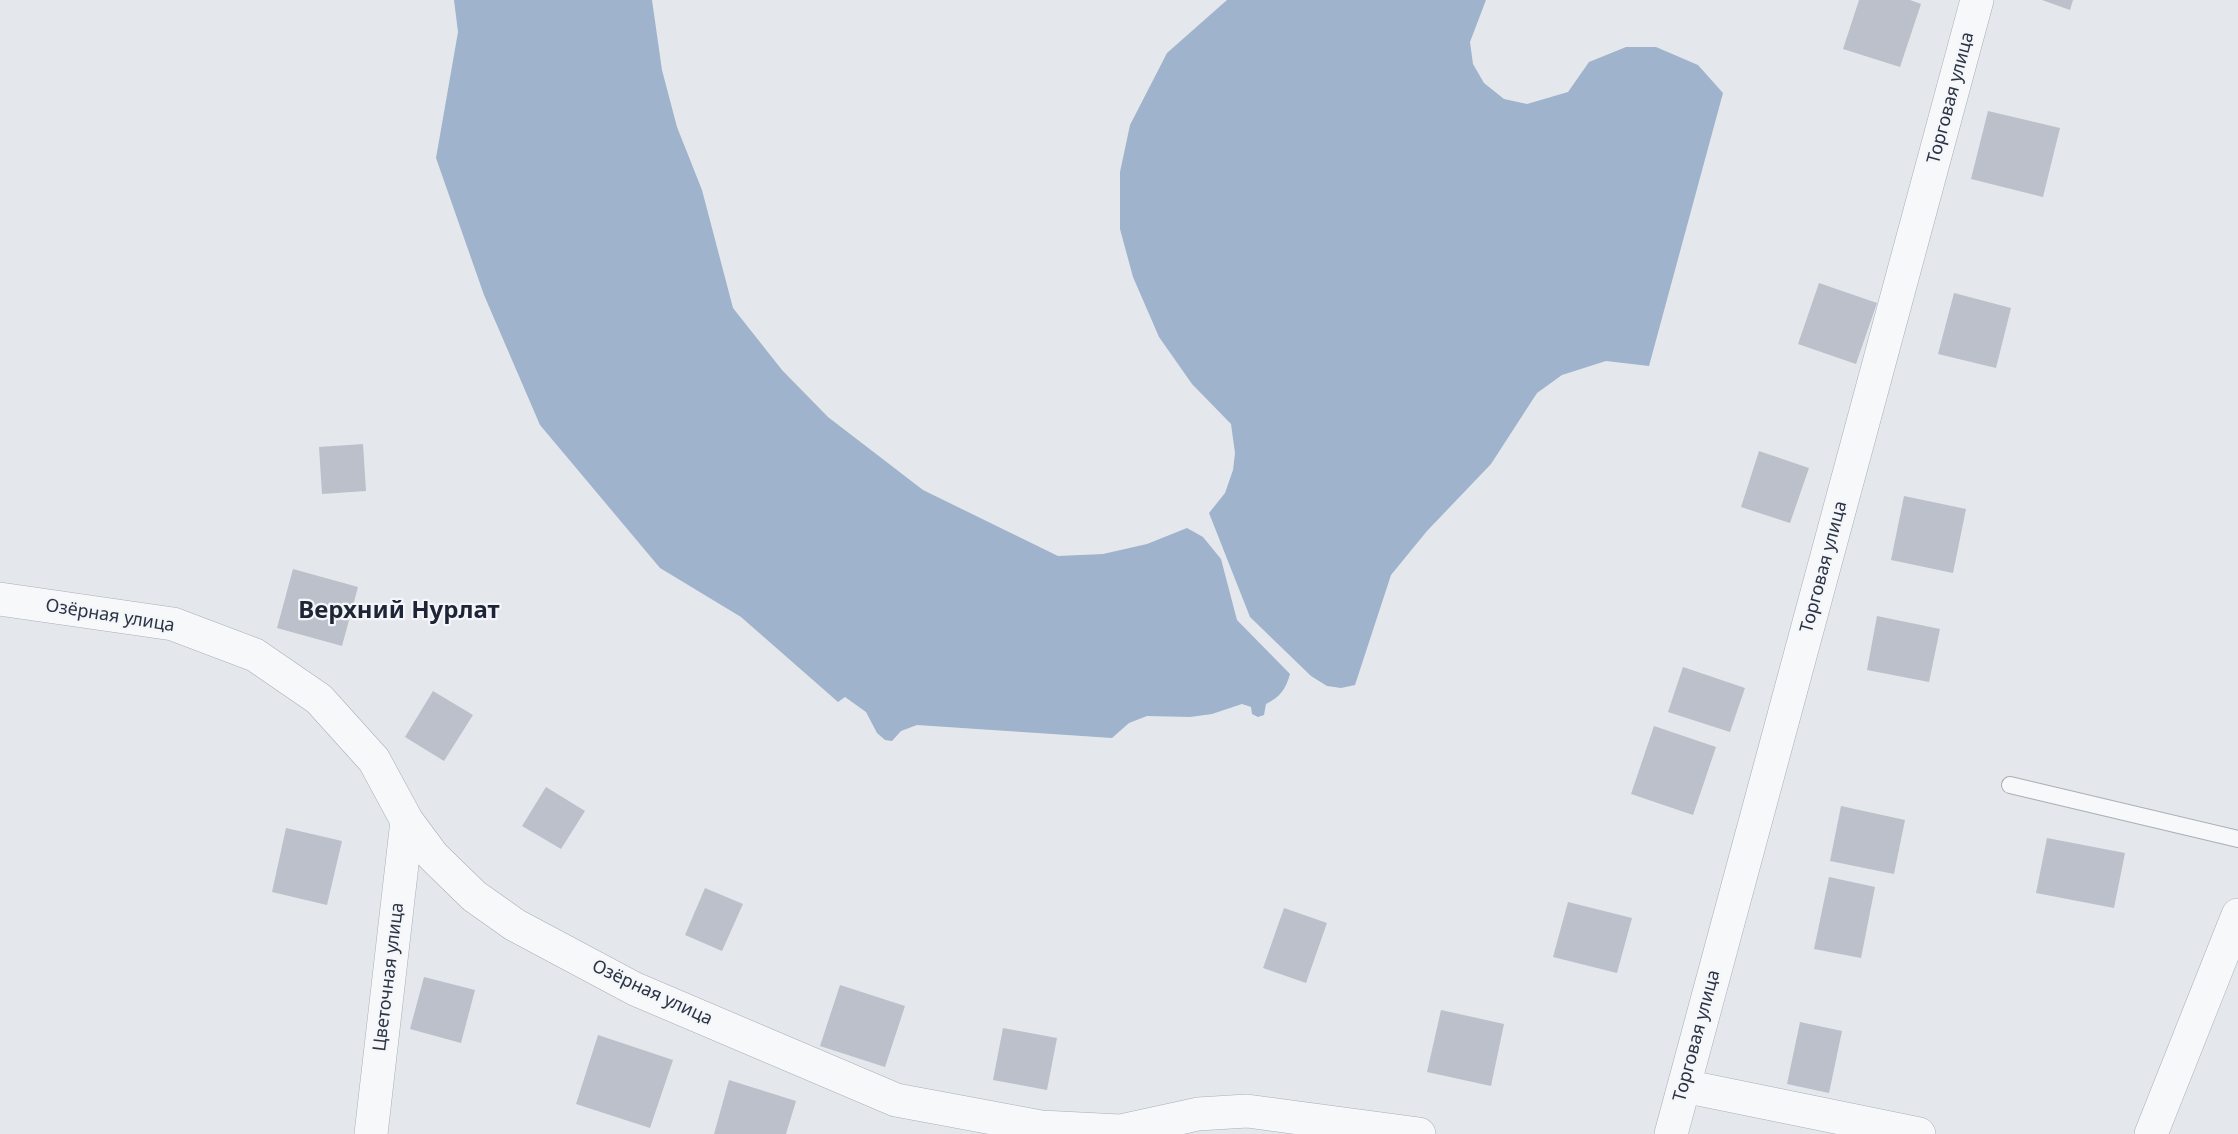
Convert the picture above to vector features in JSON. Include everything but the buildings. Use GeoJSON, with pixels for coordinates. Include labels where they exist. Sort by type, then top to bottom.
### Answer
{"type":"FeatureCollection","features":[{"type":"Feature","properties":{"kind":"street","name":"Торговая улица"},"geometry":{"type":"LineString","coordinates":[[1671,1134],[1977,0]]}},
{"type":"Feature","properties":{"kind":"street","name":"Озёрная улица"},"geometry":{"type":"LineString","coordinates":[[0,599],[173,624],[255,655],[319,699],[374,760],[407,821],[433,856],[474,896],[515,925],[634,989],[896,1100],[1041,1127],[1120,1131],[1198,1114],[1246,1111],[1419,1134]]}},
{"type":"Feature","properties":{"kind":"street","name":"Цветочная улица"},"geometry":{"type":"LineString","coordinates":[[371,1134],[407,821]]}},
{"type":"Feature","properties":{"kind":"street"},"geometry":{"type":"LineString","coordinates":[[2151,1134],[2238,915]]}},
{"type":"Feature","properties":{"kind":"street"},"geometry":{"type":"LineString","coordinates":[[1684,1086],[1920,1134]]}},
{"type":"Feature","properties":{"kind":"lane"},"geometry":{"type":"LineString","coordinates":[[2010,785],[2238,839]]}},
{"type":"Feature","properties":{"kind":"water"},"geometry":{"type":"Polygon","coordinates":[[[454,0],[652,0],[662,70],[677,127],[702,190],[733,308],[782,370],[828,417],[923,490],[1058,556],[1103,554],[1147,544],[1187,528],[1203,537],[1221,559],[1237,620],[1290,674],[1282,692],[1266,704],[1264,715],[1258,717],[1252,714],[1251,707],[1242,704],[1212,714],[1190,717],[1147,716],[1129,723],[1112,738],[917,725],[901,731],[892,741],[885,740],[877,733],[866,712],[845,697],[838,702],[741,617],[660,568],[540,425],[484,295],[436,158],[458,32],[454,0]]]}},
{"type":"Feature","properties":{"kind":"water"},"geometry":{"type":"Polygon","coordinates":[[[1227,0],[1486,0],[1470,42],[1473,64],[1484,83],[1504,99],[1527,104],[1568,92],[1589,62],[1626,47],[1656,47],[1698,65],[1723,93],[1649,366],[1606,361],[1562,375],[1537,393],[1491,464],[1427,531],[1391,575],[1355,685],[1341,688],[1327,686],[1311,676],[1250,617],[1209,513],[1225,493],[1233,470],[1235,453],[1231,424],[1192,384],[1159,337],[1133,277],[1120,229],[1120,172],[1130,125],[1167,53],[1227,0]]]}},
{"type":"Feature","properties":{"kind":"district","name":"Верхний Нурлат"},"geometry":{"type":"Point","coordinates":[399,611]}}]}
